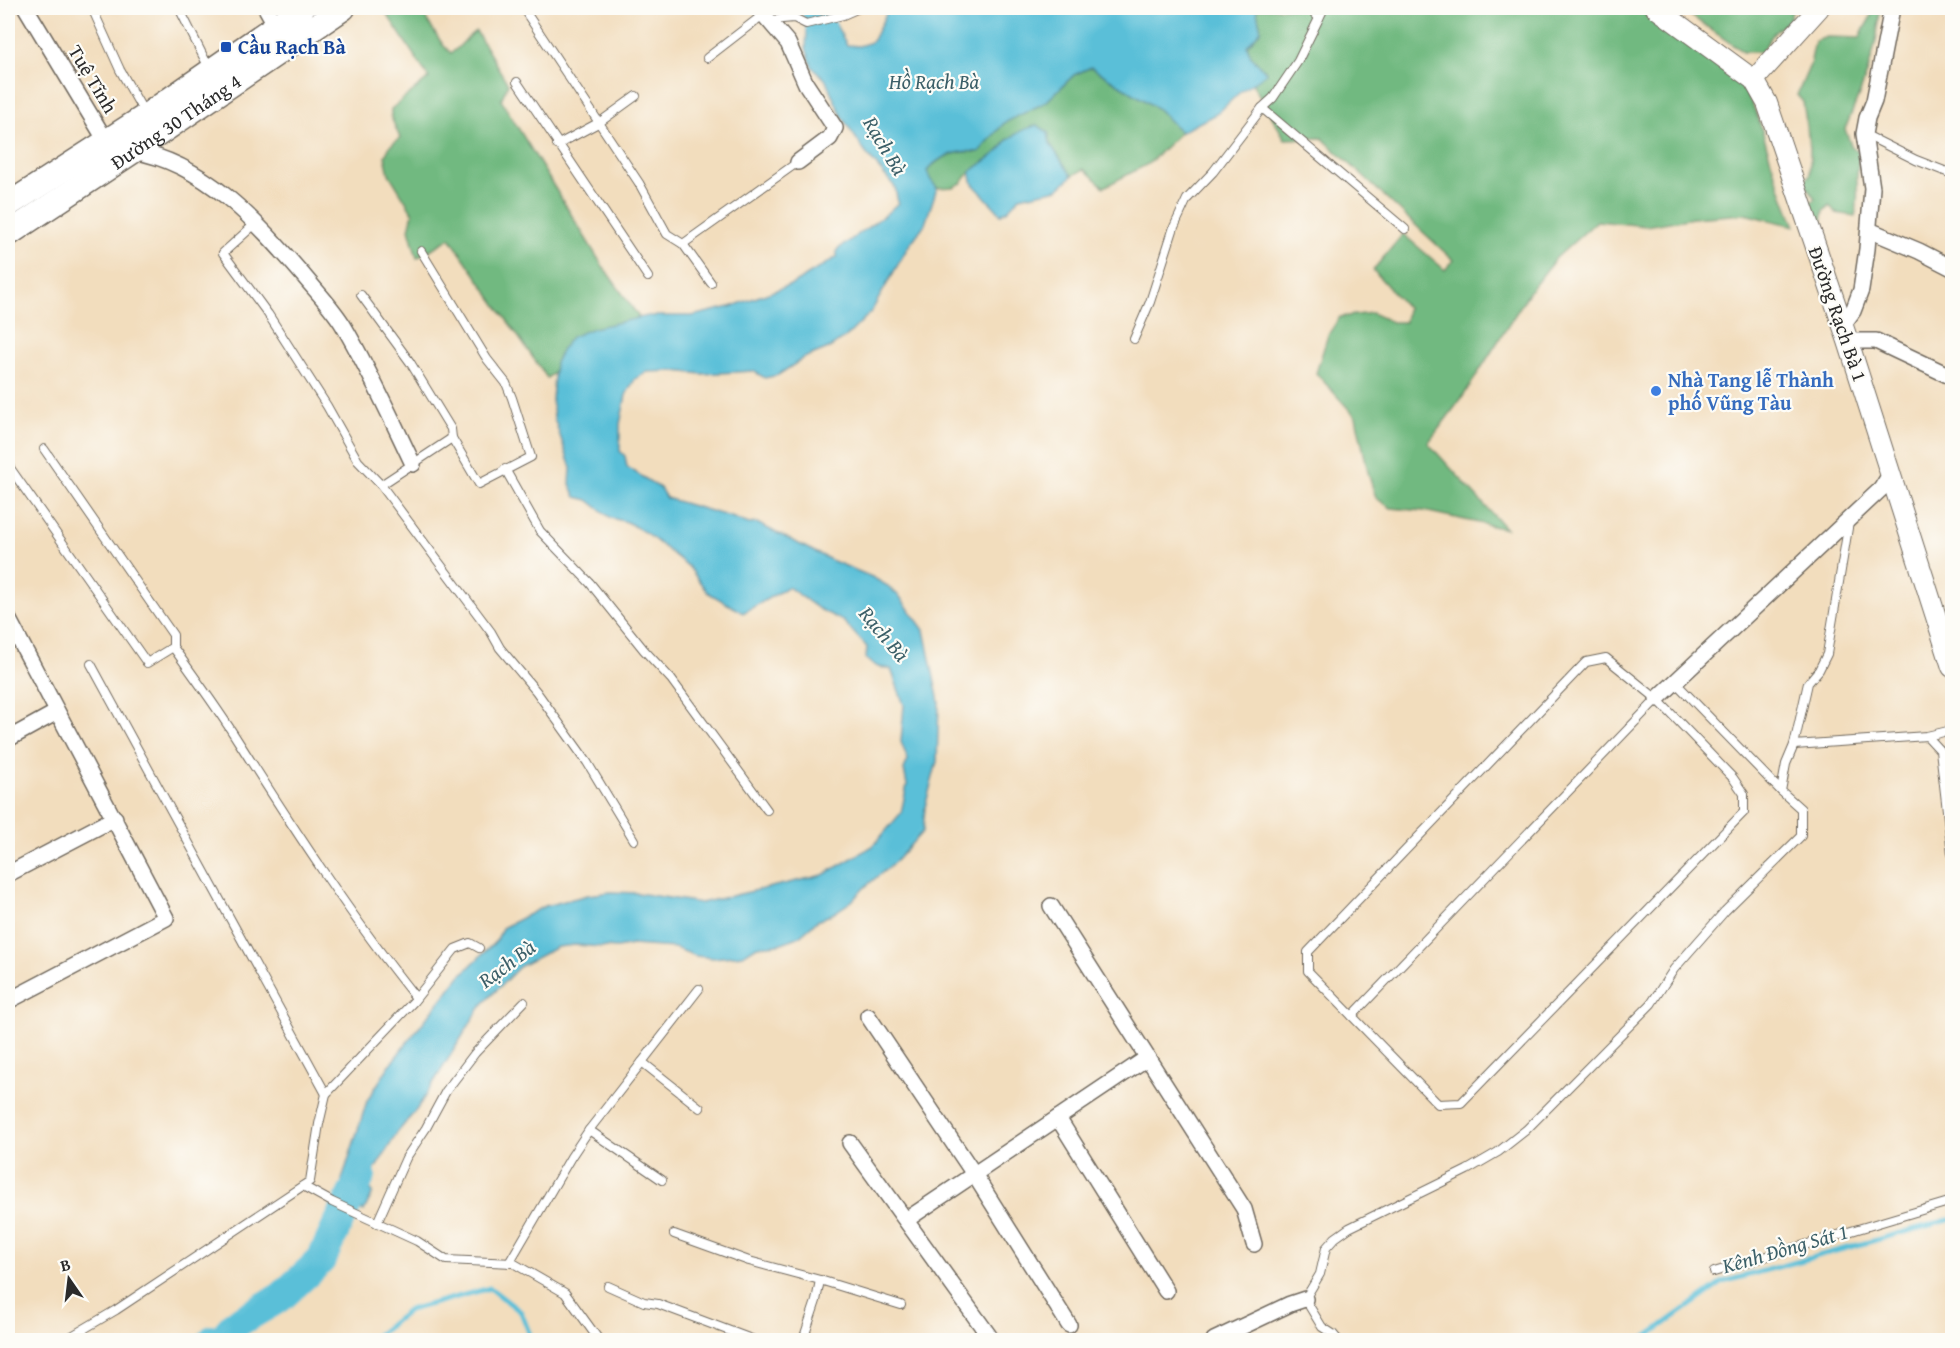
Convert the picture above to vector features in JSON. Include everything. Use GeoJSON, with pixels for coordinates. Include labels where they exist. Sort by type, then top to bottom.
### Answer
{"type":"FeatureCollection","features":[{"type":"Feature","properties":{"kind":"main road","name":"Đường 30 Tháng 4"},"geometry":{"type":"LineString","coordinates":[[8,234],[151,125],[271,16],[343,8]]}},
{"type":"Feature","properties":{"kind":"main road","name":"Đường 30 Tháng 4"},"geometry":{"type":"LineString","coordinates":[[151,125],[309,13]]}},
{"type":"Feature","properties":{"kind":"main road","name":"Đường 30 Tháng 4"},"geometry":{"type":"LineString","coordinates":[[8,205],[119,151]]}},
{"type":"Feature","properties":{"kind":"street","name":"Tuệ Tĩnh"},"geometry":{"type":"LineString","coordinates":[[26,8],[119,151]]}},
{"type":"Feature","properties":{"kind":"street","name":"Đường Rạch Bà 1"},"geometry":{"type":"LineString","coordinates":[[1656,8],[1754,80],[1767,103],[1845,333],[1953,667]]}},
{"type":"Feature","properties":{"kind":"street"},"geometry":{"type":"LineString","coordinates":[[1754,80],[1819,8]]}},
{"type":"Feature","properties":{"kind":"street"},"geometry":{"type":"LineString","coordinates":[[1892,8],[1874,101],[1864,134],[1872,188],[1861,290],[1845,333],[1876,341],[1953,377]]}},
{"type":"Feature","properties":{"kind":"street"},"geometry":{"type":"LineString","coordinates":[[764,14],[788,43],[806,84],[835,128],[830,138],[798,162]]}},
{"type":"Feature","properties":{"kind":"street"},"geometry":{"type":"LineString","coordinates":[[119,151],[173,161],[194,173],[239,207],[289,259],[342,323],[413,464]]}},
{"type":"Feature","properties":{"kind":"street"},"geometry":{"type":"LineString","coordinates":[[1869,230],[1953,268]]}},
{"type":"Feature","properties":{"kind":"street"},"geometry":{"type":"LineString","coordinates":[[1657,699],[1881,489],[1891,473]]}},
{"type":"Feature","properties":{"kind":"street"},"geometry":{"type":"LineString","coordinates":[[8,618],[166,918],[8,1001]]}},
{"type":"Feature","properties":{"kind":"street"},"geometry":{"type":"LineString","coordinates":[[8,739],[57,712]]}},
{"type":"Feature","properties":{"kind":"street"},"geometry":{"type":"LineString","coordinates":[[8,874],[114,818]]}},
{"type":"Feature","properties":{"kind":"street"},"geometry":{"type":"LineString","coordinates":[[1050,906],[1244,1209],[1254,1244]]}},
{"type":"Feature","properties":{"kind":"street"},"geometry":{"type":"LineString","coordinates":[[868,1016],[974,1174],[1069,1325]]}},
{"type":"Feature","properties":{"kind":"street"},"geometry":{"type":"LineString","coordinates":[[906,1220],[1148,1058]]}},
{"type":"Feature","properties":{"kind":"street"},"geometry":{"type":"LineString","coordinates":[[1058,1118],[1166,1291]]}},
{"type":"Feature","properties":{"kind":"street"},"geometry":{"type":"LineString","coordinates":[[850,1143],[992,1341]]}},
{"type":"Feature","properties":{"kind":"street"},"geometry":{"type":"LineString","coordinates":[[1214,1341],[1305,1299]]}},
{"type":"Feature","properties":{"kind":"lane"},"geometry":{"type":"LineString","coordinates":[[92,8],[120,70],[151,125]]}},
{"type":"Feature","properties":{"kind":"lane"},"geometry":{"type":"LineString","coordinates":[[179,8],[211,70]]}},
{"type":"Feature","properties":{"kind":"lane"},"geometry":{"type":"LineString","coordinates":[[523,8],[639,183],[667,234],[683,244],[711,283]]}},
{"type":"Feature","properties":{"kind":"lane"},"geometry":{"type":"LineString","coordinates":[[707,58],[764,14],[795,18],[806,24],[835,18],[860,8]]}},
{"type":"Feature","properties":{"kind":"lane"},"geometry":{"type":"LineString","coordinates":[[1309,8],[1319,18]]}},
{"type":"Feature","properties":{"kind":"lane"},"geometry":{"type":"LineString","coordinates":[[1134,339],[1150,302],[1174,227],[1187,198],[1213,172],[1262,108],[1273,98],[1298,61],[1324,8]]}},
{"type":"Feature","properties":{"kind":"lane"},"geometry":{"type":"LineString","coordinates":[[517,82],[557,145],[648,277]]}},
{"type":"Feature","properties":{"kind":"lane"},"geometry":{"type":"LineString","coordinates":[[557,145],[600,122],[636,96]]}},
{"type":"Feature","properties":{"kind":"lane"},"geometry":{"type":"LineString","coordinates":[[1262,108],[1405,229]]}},
{"type":"Feature","properties":{"kind":"lane"},"geometry":{"type":"LineString","coordinates":[[1864,134],[1916,160],[1953,174]]}},
{"type":"Feature","properties":{"kind":"lane"},"geometry":{"type":"LineString","coordinates":[[683,244],[798,162]]}},
{"type":"Feature","properties":{"kind":"lane"},"geometry":{"type":"LineString","coordinates":[[255,224],[223,253],[268,314],[327,406],[358,460],[381,485],[491,632],[500,648],[540,697],[587,762],[634,840]]}},
{"type":"Feature","properties":{"kind":"lane"},"geometry":{"type":"LineString","coordinates":[[361,295],[410,362],[450,429],[452,438],[479,484],[531,457],[506,383],[487,359],[421,251]]}},
{"type":"Feature","properties":{"kind":"lane"},"geometry":{"type":"LineString","coordinates":[[381,485],[452,438]]}},
{"type":"Feature","properties":{"kind":"lane"},"geometry":{"type":"LineString","coordinates":[[44,449],[173,635],[173,647],[238,741],[265,785],[381,954],[416,998]]}},
{"type":"Feature","properties":{"kind":"lane"},"geometry":{"type":"LineString","coordinates":[[8,465],[147,663],[173,647]]}},
{"type":"Feature","properties":{"kind":"lane"},"geometry":{"type":"LineString","coordinates":[[505,470],[540,531],[590,583],[670,679],[767,810]]}},
{"type":"Feature","properties":{"kind":"lane"},"geometry":{"type":"LineString","coordinates":[[1781,791],[1808,683],[1819,670],[1827,654],[1849,518]]}},
{"type":"Feature","properties":{"kind":"lane"},"geometry":{"type":"LineString","coordinates":[[1606,658],[1657,699],[1733,778],[1744,794],[1744,812],[1461,1103],[1438,1104],[1308,971],[1308,952],[1586,662],[1606,658]]}},
{"type":"Feature","properties":{"kind":"lane"},"geometry":{"type":"LineString","coordinates":[[91,664],[326,1095]]}},
{"type":"Feature","properties":{"kind":"lane"},"geometry":{"type":"LineString","coordinates":[[1338,1341],[1333,1334],[1322,1327],[1305,1299],[1320,1274],[1326,1248],[1335,1238],[1349,1228],[1467,1170],[1498,1152],[1526,1130],[1651,1004],[1674,969],[1725,911],[1802,836],[1801,809],[1675,682]]}},
{"type":"Feature","properties":{"kind":"lane"},"geometry":{"type":"LineString","coordinates":[[1352,1016],[1657,699]]}},
{"type":"Feature","properties":{"kind":"lane"},"geometry":{"type":"LineString","coordinates":[[1794,745],[1927,735],[1953,730]]}},
{"type":"Feature","properties":{"kind":"lane"},"geometry":{"type":"LineString","coordinates":[[1927,735],[1940,750],[1953,854]]}},
{"type":"Feature","properties":{"kind":"lane"},"geometry":{"type":"LineString","coordinates":[[65,1341],[116,1310],[310,1181],[318,1124],[326,1095],[416,998],[455,950],[470,943],[479,948]]}},
{"type":"Feature","properties":{"kind":"lane"},"geometry":{"type":"LineString","coordinates":[[509,1263],[570,1157],[699,989]]}},
{"type":"Feature","properties":{"kind":"lane"},"geometry":{"type":"LineString","coordinates":[[377,1223],[406,1158],[451,1084],[475,1053],[524,1002]]}},
{"type":"Feature","properties":{"kind":"lane"},"geometry":{"type":"LineString","coordinates":[[642,1062],[700,1108]]}},
{"type":"Feature","properties":{"kind":"lane"},"geometry":{"type":"LineString","coordinates":[[589,1130],[662,1180]]}},
{"type":"Feature","properties":{"kind":"lane"},"geometry":{"type":"LineString","coordinates":[[303,1186],[332,1202],[417,1241],[446,1260],[509,1263],[565,1293],[599,1341]]}},
{"type":"Feature","properties":{"kind":"lane"},"geometry":{"type":"LineString","coordinates":[[1714,1272],[1953,1201]]}},
{"type":"Feature","properties":{"kind":"lane"},"geometry":{"type":"LineString","coordinates":[[674,1234],[749,1260],[901,1305]]}},
{"type":"Feature","properties":{"kind":"lane"},"geometry":{"type":"LineString","coordinates":[[803,1341],[820,1280]]}},
{"type":"Feature","properties":{"kind":"lane"},"geometry":{"type":"LineString","coordinates":[[608,1286],[644,1302],[657,1304],[754,1341]]}},
{"type":"Feature","properties":{"kind":"green space"},"geometry":{"type":"Polygon","coordinates":[[[383,8],[419,8],[443,45],[451,53],[476,31],[508,84],[501,100],[602,265],[648,330],[577,356],[547,378],[450,238],[417,258],[409,229],[413,213],[389,174],[385,156],[390,146],[400,138],[391,117],[391,109],[429,78],[383,8]]]}},
{"type":"Feature","properties":{"kind":"green space"},"geometry":{"type":"Polygon","coordinates":[[[1256,8],[1636,8],[1736,79],[1744,89],[1756,112],[1777,180],[1795,226],[1744,214],[1693,218],[1646,226],[1597,221],[1556,258],[1530,291],[1464,395],[1428,443],[1506,529],[1424,511],[1391,508],[1376,498],[1356,417],[1316,373],[1328,335],[1340,317],[1372,313],[1392,322],[1405,322],[1407,308],[1373,270],[1403,234],[1445,270],[1453,260],[1322,138],[1285,139],[1252,83],[1267,73],[1251,57],[1247,46],[1261,30],[1256,8]]]}},
{"type":"Feature","properties":{"kind":"green space"},"geometry":{"type":"Polygon","coordinates":[[[1680,8],[1793,8],[1790,19],[1774,33],[1761,52],[1743,52],[1680,8]]]}},
{"type":"Feature","properties":{"kind":"green space"},"geometry":{"type":"Polygon","coordinates":[[[1880,8],[1879,24],[1873,55],[1845,129],[1852,148],[1858,151],[1858,199],[1855,216],[1836,213],[1829,205],[1824,211],[1822,222],[1816,221],[1809,203],[1815,199],[1804,182],[1810,174],[1810,148],[1803,102],[1797,95],[1810,65],[1815,41],[1827,37],[1860,38],[1872,12],[1880,8]]]}},
{"type":"Feature","properties":{"kind":"green space"},"geometry":{"type":"Polygon","coordinates":[[[1091,67],[1157,108],[1181,132],[1148,164],[1104,187],[1084,169],[1072,176],[1050,144],[1048,132],[1008,139],[999,151],[970,172],[962,183],[953,187],[937,188],[929,179],[927,171],[938,161],[957,153],[979,152],[1004,123],[1046,102],[1074,75],[1091,67]]]}},
{"type":"Feature","properties":{"kind":"water","name":"Hồ Rạch Bà"},"geometry":{"type":"Polygon","coordinates":[[[889,8],[1256,8],[1261,30],[1247,46],[1251,57],[1267,73],[1240,92],[1218,113],[1181,132],[1157,108],[1091,67],[1074,75],[1046,102],[1004,123],[979,152],[964,152],[944,157],[927,171],[937,188],[925,224],[908,247],[871,312],[848,335],[831,347],[804,358],[778,375],[765,378],[753,371],[702,374],[674,371],[647,372],[635,379],[626,395],[620,424],[620,451],[625,456],[627,467],[660,488],[666,498],[749,524],[757,523],[831,560],[872,577],[888,586],[900,597],[924,630],[939,702],[937,762],[925,807],[923,831],[896,861],[852,901],[817,921],[798,937],[779,944],[757,946],[743,955],[713,958],[696,956],[675,948],[575,945],[557,947],[519,967],[481,1006],[417,1109],[397,1133],[374,1171],[368,1186],[373,1192],[364,1211],[340,1200],[342,1180],[367,1101],[389,1066],[413,1035],[460,976],[497,940],[502,928],[545,906],[588,895],[611,892],[637,893],[701,903],[823,875],[873,846],[901,813],[907,785],[904,769],[908,760],[901,742],[904,705],[891,669],[878,667],[866,659],[867,647],[843,621],[819,609],[788,587],[743,613],[707,592],[689,567],[646,533],[627,522],[611,518],[588,500],[576,497],[570,484],[571,468],[554,418],[552,400],[555,363],[571,337],[593,328],[648,316],[692,316],[730,307],[793,284],[837,257],[837,250],[898,203],[895,187],[865,152],[842,117],[825,79],[812,67],[806,48],[807,29],[835,23],[847,45],[859,46],[872,42],[889,8]]]}},
{"type":"Feature","properties":{"kind":"water"},"geometry":{"type":"Polygon","coordinates":[[[1037,125],[1048,132],[1050,144],[1072,176],[1058,189],[1020,197],[1001,214],[973,184],[970,172],[999,151],[1008,139],[1037,125]]]}},
{"type":"Feature","properties":{"kind":"waterway","name":"Rạch Bà"},"geometry":{"type":"LineString","coordinates":[[816,8],[829,55]]}},
{"type":"Feature","properties":{"kind":"waterway","name":"Rạch Bà"},"geometry":{"type":"LineString","coordinates":[[213,1340],[222,1339],[235,1324],[281,1297],[321,1260],[361,1175]]}},
{"type":"Feature","properties":{"kind":"waterway","name":"Kênh Đồng Sát 1"},"geometry":{"type":"LineString","coordinates":[[1642,1340],[1723,1282],[1952,1219]]}},
{"type":"Feature","properties":{"kind":"waterway","name":"Rạch Bà"},"geometry":{"type":"LineString","coordinates":[[371,1340],[409,1310],[490,1288],[521,1312],[532,1340]]}},
{"type":"Feature","properties":{"kind":"waterway","name":"Rạch Bà"},"geometry":{"type":"LineString","coordinates":[[235,1324],[242,1340]]}},
{"type":"Feature","properties":{"kind":"place","name":"Cầu Rạch Bà"},"geometry":{"type":"Point","coordinates":[226,47]}},
{"type":"Feature","properties":{"kind":"place","name":"Nhà Tang lễ Thành phố Vũng Tàu"},"geometry":{"type":"Point","coordinates":[1656,391]}}]}
